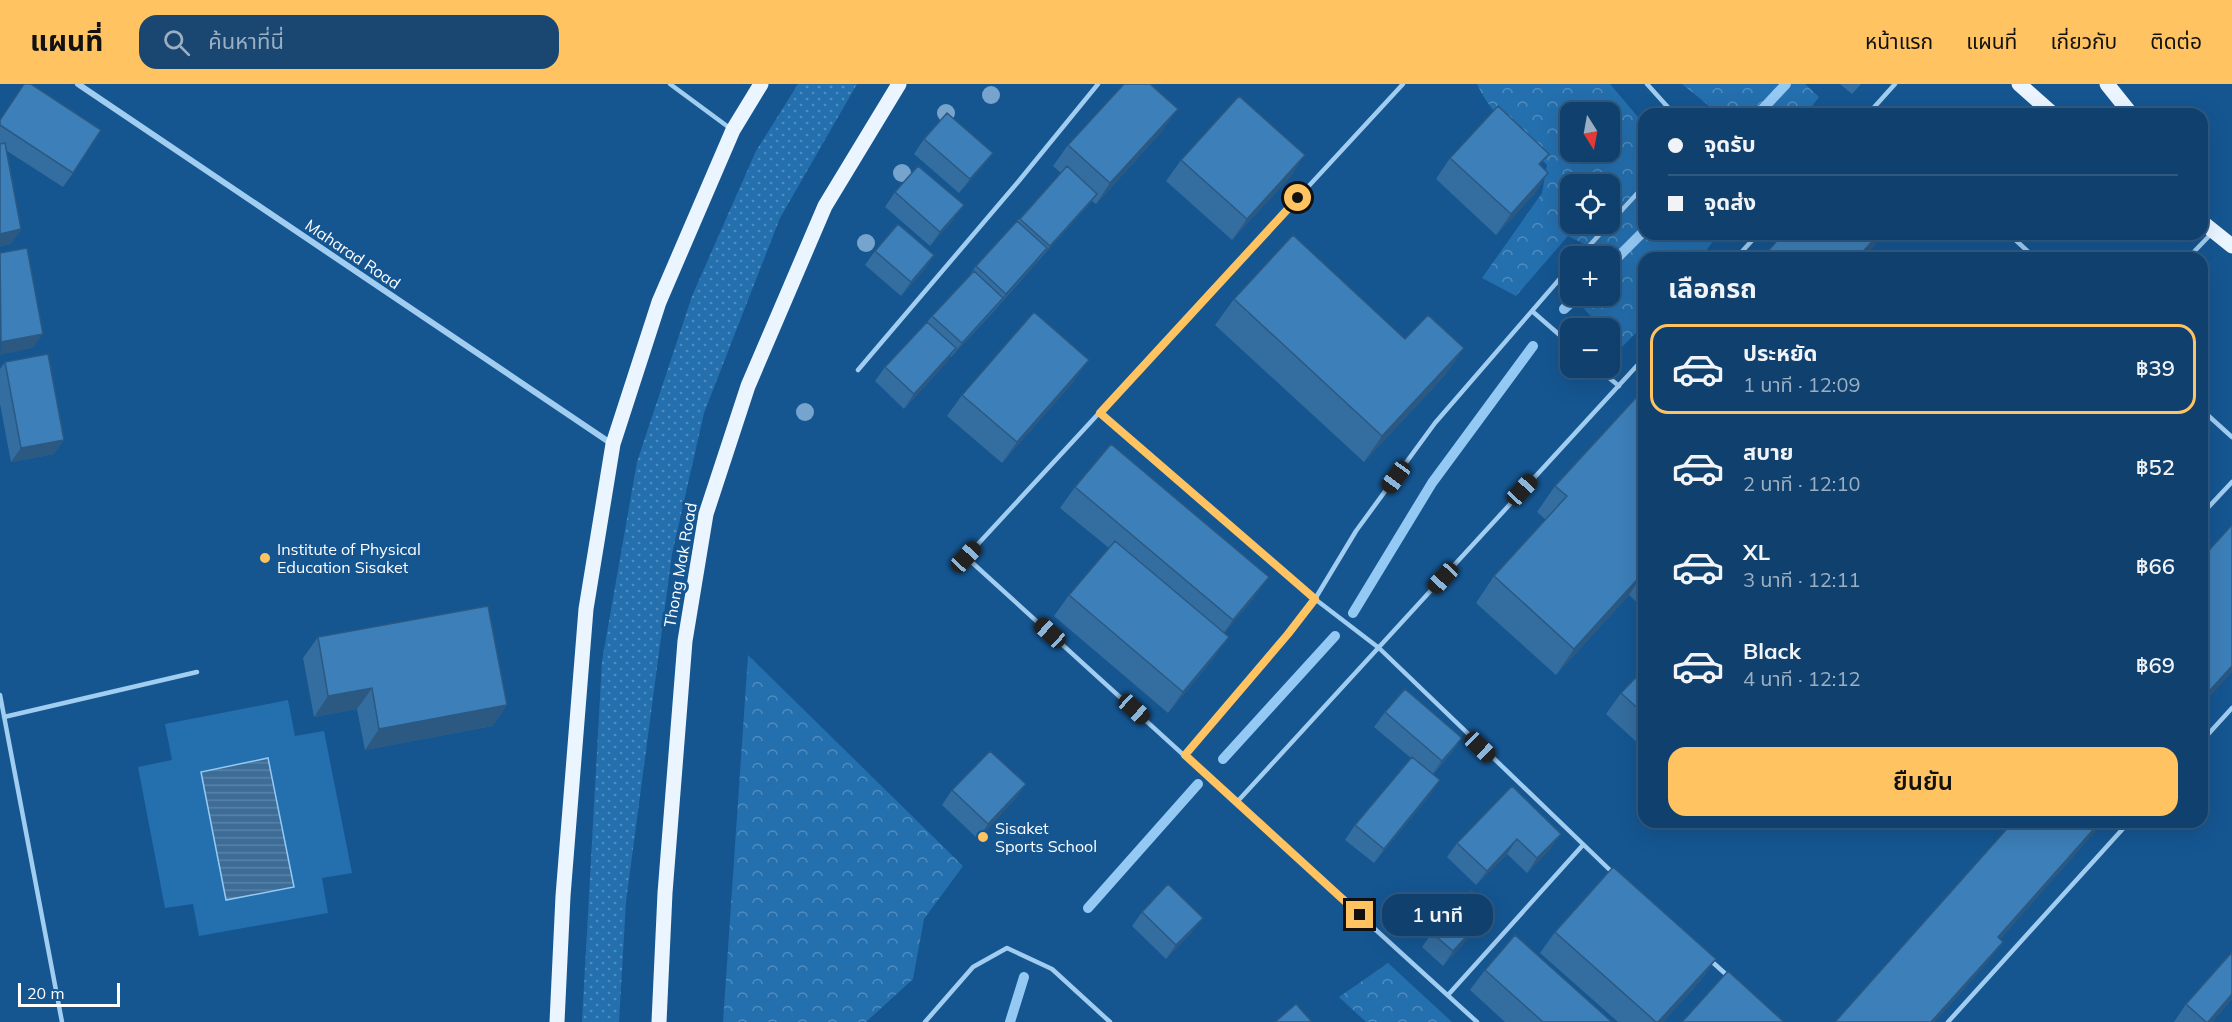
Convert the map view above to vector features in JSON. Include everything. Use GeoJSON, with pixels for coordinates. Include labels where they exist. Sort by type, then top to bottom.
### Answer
{"type":"FeatureCollection","features":[{"type":"Feature","properties":{"kind":"main road"},"geometry":{"type":"LineString","coordinates":[[557,1022],[563,896],[586,609],[613,444],[659,302],[733,130],[761,84]]}},
{"type":"Feature","properties":{"kind":"main road","name":"Thong Mak Road"},"geometry":{"type":"LineString","coordinates":[[659,1022],[665,893],[685,641],[706,514],[748,386],[825,206],[899,84]]}},
{"type":"Feature","properties":{"kind":"main road"},"geometry":{"type":"LineString","coordinates":[[2019,84],[2046,108]]}},
{"type":"Feature","properties":{"kind":"main road"},"geometry":{"type":"LineString","coordinates":[[2106,84],[2126,108]]}},
{"type":"Feature","properties":{"kind":"main road"},"geometry":{"type":"LineString","coordinates":[[2208,221],[2215,231]]}},
{"type":"Feature","properties":{"kind":"main road"},"geometry":{"type":"LineString","coordinates":[[2208,226],[2232,246]]}},
{"type":"Feature","properties":{"kind":"street","name":"Maharad Road"},"geometry":{"type":"LineString","coordinates":[[78,84],[613,444]]}},
{"type":"Feature","properties":{"kind":"lane"},"geometry":{"type":"LineString","coordinates":[[670,84],[733,130]]}},
{"type":"Feature","properties":{"kind":"lane"},"geometry":{"type":"LineString","coordinates":[[858,370],[1098,84]]}},
{"type":"Feature","properties":{"kind":"lane"},"geometry":{"type":"LineString","coordinates":[[1403,84],[966,557],[1478,1022]]}},
{"type":"Feature","properties":{"kind":"lane"},"geometry":{"type":"LineString","coordinates":[[1647,84],[1669,108]]}},
{"type":"Feature","properties":{"kind":"lane"},"geometry":{"type":"LineString","coordinates":[[1874,108],[1895,84]]}},
{"type":"Feature","properties":{"kind":"lane"},"geometry":{"type":"LineString","coordinates":[[1620,211],[1638,192]]}},
{"type":"Feature","properties":{"kind":"lane"},"geometry":{"type":"LineString","coordinates":[[2208,238],[2215,231]]}},
{"type":"Feature","properties":{"kind":"lane"},"geometry":{"type":"LineString","coordinates":[[1589,246],[1599,234]]}},
{"type":"Feature","properties":{"kind":"lane"},"geometry":{"type":"LineString","coordinates":[[1742,252],[1752,240]]}},
{"type":"Feature","properties":{"kind":"lane"},"geometry":{"type":"LineString","coordinates":[[2016,240],[2028,252]]}},
{"type":"Feature","properties":{"kind":"lane"},"geometry":{"type":"LineString","coordinates":[[2194,252],[2206,240]]}},
{"type":"Feature","properties":{"kind":"lane"},"geometry":{"type":"LineString","coordinates":[[1185,755],[1315,599],[1356,531],[1436,423],[1560,279]]}},
{"type":"Feature","properties":{"kind":"lane"},"geometry":{"type":"LineString","coordinates":[[1532,311],[1560,335]]}},
{"type":"Feature","properties":{"kind":"lane"},"geometry":{"type":"LineString","coordinates":[[1237,802],[1638,364]]}},
{"type":"Feature","properties":{"kind":"lane"},"geometry":{"type":"LineString","coordinates":[[1609,378],[1618,386]]}},
{"type":"Feature","properties":{"kind":"lane"},"geometry":{"type":"LineString","coordinates":[[1100,413],[1315,599],[1378,648],[1582,846],[1616,876]]}},
{"type":"Feature","properties":{"kind":"lane"},"geometry":{"type":"LineString","coordinates":[[2208,415],[2232,437]]}},
{"type":"Feature","properties":{"kind":"lane"},"geometry":{"type":"LineString","coordinates":[[2208,508],[2232,482]]}},
{"type":"Feature","properties":{"kind":"lane"},"geometry":{"type":"LineString","coordinates":[[4,717],[197,672]]}},
{"type":"Feature","properties":{"kind":"lane"},"geometry":{"type":"LineString","coordinates":[[0,695],[62,1022]]}},
{"type":"Feature","properties":{"kind":"lane"},"geometry":{"type":"LineString","coordinates":[[2208,734],[2232,708]]}},
{"type":"Feature","properties":{"kind":"lane"},"geometry":{"type":"LineString","coordinates":[[1948,1022],[2124,828]]}},
{"type":"Feature","properties":{"kind":"lane"},"geometry":{"type":"LineString","coordinates":[[1448,995],[1582,846]]}},
{"type":"Feature","properties":{"kind":"lane"},"geometry":{"type":"LineString","coordinates":[[925,1022],[973,967],[1007,948],[1052,969],[1110,1022]]}},
{"type":"Feature","properties":{"kind":"lane"},"geometry":{"type":"LineString","coordinates":[[1702,953],[1736,984]]}},
{"type":"Feature","properties":{"kind":"green space"},"geometry":{"type":"Polygon","coordinates":[[[798,84],[857,84],[780,218],[704,413],[672,554],[626,902],[619,1022],[582,1022],[602,661],[637,462],[692,296],[756,151],[798,84]]]}},
{"type":"Feature","properties":{"kind":"green space"},"geometry":{"type":"Polygon","coordinates":[[[1477,84],[1610,84],[1638,117],[1638,240],[1714,240],[1705,252],[1638,252],[1638,331],[1620,349],[1620,318],[1593,318],[1584,309],[1587,306],[1620,306],[1620,246],[1588,246],[1568,236],[1516,296],[1482,278],[1542,193],[1547,165],[1499,117],[1477,84]]]}},
{"type":"Feature","properties":{"kind":"green space"},"geometry":{"type":"Polygon","coordinates":[[[1682,84],[1805,84],[1819,97],[1811,108],[1712,108],[1682,84]]]}},
{"type":"Feature","properties":{"kind":"green space"},"geometry":{"type":"Polygon","coordinates":[[[748,655],[963,866],[924,919],[913,979],[866,1022],[723,1022],[748,655]]]}},
{"type":"Feature","properties":{"kind":"green space"},"geometry":{"type":"Polygon","coordinates":[[[288,700],[295,736],[324,731],[352,873],[322,878],[328,913],[199,936],[193,904],[165,908],[138,767],[172,760],[165,724],[288,700]]]}},
{"type":"Feature","properties":{"kind":"green space"},"geometry":{"type":"Polygon","coordinates":[[[1388,963],[1452,1022],[1366,1022],[1339,997],[1388,963]]]}},
{"type":"Feature","properties":{"kind":"shaded area"},"geometry":{"type":"Polygon","coordinates":[[[268,758],[294,887],[226,900],[201,772],[268,758]]]}},
{"type":"Feature","properties":{"kind":"building"},"geometry":{"type":"Polygon","coordinates":[[[24,84],[31,84],[101,130],[73,173],[0,125],[0,120],[24,84]]]}},
{"type":"Feature","properties":{"kind":"building"},"geometry":{"type":"Polygon","coordinates":[[[1124,84],[1150,84],[1178,109],[1110,183],[1068,145],[1124,84]]]}},
{"type":"Feature","properties":{"kind":"building"},"geometry":{"type":"Polygon","coordinates":[[[1239,96],[1305,155],[1247,219],[1181,160],[1239,96]]]}},
{"type":"Feature","properties":{"kind":"building"},"geometry":{"type":"Polygon","coordinates":[[[1498,106],[1549,154],[1539,164],[1548,173],[1511,214],[1450,158],[1498,106]]]}},
{"type":"Feature","properties":{"kind":"building"},"geometry":{"type":"Polygon","coordinates":[[[947,113],[993,153],[970,179],[924,139],[947,113]]]}},
{"type":"Feature","properties":{"kind":"building"},"geometry":{"type":"Polygon","coordinates":[[[5,143],[21,229],[0,234],[0,144],[5,143]]]}},
{"type":"Feature","properties":{"kind":"building"},"geometry":{"type":"Polygon","coordinates":[[[918,166],[964,205],[940,232],[895,192],[918,166]]]}},
{"type":"Feature","properties":{"kind":"building"},"geometry":{"type":"Polygon","coordinates":[[[1067,166],[1097,194],[1050,246],[1020,219],[1067,166]]]}},
{"type":"Feature","properties":{"kind":"building"},"geometry":{"type":"Polygon","coordinates":[[[1017,221],[1047,248],[1006,294],[976,266],[1017,221]]]}},
{"type":"Feature","properties":{"kind":"building"},"geometry":{"type":"Polygon","coordinates":[[[898,224],[934,255],[911,282],[875,251],[898,224]]]}},
{"type":"Feature","properties":{"kind":"building"},"geometry":{"type":"Polygon","coordinates":[[[1293,235],[1405,339],[1428,315],[1464,348],[1382,436],[1234,299],[1293,235]]]}},
{"type":"Feature","properties":{"kind":"building"},"geometry":{"type":"Polygon","coordinates":[[[1778,240],[1874,240],[1862,252],[1767,252],[1778,240]]]}},
{"type":"Feature","properties":{"kind":"building"},"geometry":{"type":"Polygon","coordinates":[[[27,248],[43,334],[1,342],[0,253],[27,248]]]}},
{"type":"Feature","properties":{"kind":"building"},"geometry":{"type":"Polygon","coordinates":[[[974,271],[1003,298],[962,343],[932,316],[974,271]]]}},
{"type":"Feature","properties":{"kind":"building"},"geometry":{"type":"Polygon","coordinates":[[[1034,312],[1089,360],[1017,442],[962,395],[1034,312]]]}},
{"type":"Feature","properties":{"kind":"building"},"geometry":{"type":"Polygon","coordinates":[[[927,322],[956,348],[914,394],[885,367],[927,322]]]}},
{"type":"Feature","properties":{"kind":"building"},"geometry":{"type":"Polygon","coordinates":[[[48,354],[64,440],[21,448],[5,362],[48,354]]]}},
{"type":"Feature","properties":{"kind":"building"},"geometry":{"type":"Polygon","coordinates":[[[1638,396],[1638,579],[1574,649],[1494,576],[1567,496],[1555,486],[1638,396]]]}},
{"type":"Feature","properties":{"kind":"building"},"geometry":{"type":"Polygon","coordinates":[[[1111,444],[1269,577],[1233,620],[1075,487],[1111,444]]]}},
{"type":"Feature","properties":{"kind":"building"},"geometry":{"type":"Polygon","coordinates":[[[2232,525],[2232,666],[2208,692],[2208,551],[2232,525]]]}},
{"type":"Feature","properties":{"kind":"building"},"geometry":{"type":"Polygon","coordinates":[[[1115,541],[1229,637],[1183,692],[1069,595],[1115,541]]]}},
{"type":"Feature","properties":{"kind":"building"},"geometry":{"type":"Polygon","coordinates":[[[488,606],[507,705],[379,729],[372,688],[328,696],[318,637],[488,606]]]}},
{"type":"Feature","properties":{"kind":"building"},"geometry":{"type":"Polygon","coordinates":[[[1638,675],[1638,709],[1621,693],[1638,675]]]}},
{"type":"Feature","properties":{"kind":"building"},"geometry":{"type":"Polygon","coordinates":[[[1405,689],[1462,738],[1442,761],[1385,712],[1405,689]]]}},
{"type":"Feature","properties":{"kind":"building"},"geometry":{"type":"Polygon","coordinates":[[[990,751],[1026,784],[988,824],[952,790],[990,751]]]}},
{"type":"Feature","properties":{"kind":"building"},"geometry":{"type":"Polygon","coordinates":[[[1412,757],[1440,780],[1384,849],[1355,825],[1412,757]]]}},
{"type":"Feature","properties":{"kind":"building"},"geometry":{"type":"Polygon","coordinates":[[[1512,786],[1561,834],[1537,858],[1517,839],[1487,871],[1457,843],[1512,786]]]}},
{"type":"Feature","properties":{"kind":"building"},"geometry":{"type":"Polygon","coordinates":[[[2008,828],[2095,828],[1998,937],[2003,942],[1931,1022],[1835,1022],[2008,828]]]}},
{"type":"Feature","properties":{"kind":"building"},"geometry":{"type":"Polygon","coordinates":[[[1613,867],[1716,959],[1658,1022],[1555,932],[1613,867]]]}},
{"type":"Feature","properties":{"kind":"building"},"geometry":{"type":"Polygon","coordinates":[[[1168,884],[1203,918],[1176,945],[1142,912],[1168,884]]]}},
{"type":"Feature","properties":{"kind":"building"},"geometry":{"type":"Polygon","coordinates":[[[1471,890],[1492,909],[1453,951],[1432,933],[1471,890]]]}},
{"type":"Feature","properties":{"kind":"building"},"geometry":{"type":"Polygon","coordinates":[[[1515,935],[1612,1022],[1543,1022],[1485,970],[1515,935]]]}},
{"type":"Feature","properties":{"kind":"building"},"geometry":{"type":"Polygon","coordinates":[[[2232,952],[2232,994],[2206,1022],[2186,1004],[2232,952]]]}},
{"type":"Feature","properties":{"kind":"building"},"geometry":{"type":"Polygon","coordinates":[[[1728,971],[1784,1022],[1682,1022],[1728,971]]]}},
{"type":"Feature","properties":{"kind":"building"},"geometry":{"type":"Polygon","coordinates":[[[1296,1004],[1312,1022],[1275,1022],[1296,1004]]]}},
{"type":"Feature","properties":{"kind":"waterway"},"geometry":{"type":"LineString","coordinates":[[1764,108],[1786,84]]}},
{"type":"Feature","properties":{"kind":"waterway"},"geometry":{"type":"LineString","coordinates":[[1620,255],[1638,237]]}},
{"type":"Feature","properties":{"kind":"waterway"},"geometry":{"type":"LineString","coordinates":[[1564,309],[1567,306]]}},
{"type":"Feature","properties":{"kind":"waterway"},"geometry":{"type":"LineString","coordinates":[[1353,613],[1432,483],[1533,346]]}},
{"type":"Feature","properties":{"kind":"waterway"},"geometry":{"type":"LineString","coordinates":[[1223,759],[1335,636]]}},
{"type":"Feature","properties":{"kind":"waterway"},"geometry":{"type":"LineString","coordinates":[[1088,908],[1198,784]]}},
{"type":"Feature","properties":{"kind":"waterway"},"geometry":{"type":"LineString","coordinates":[[1010,1022],[1024,977]]}},
{"type":"Feature","properties":{"kind":"place","name":"Institute of Physical Education Sisaket"},"geometry":{"type":"Point","coordinates":[265,558]}},
{"type":"Feature","properties":{"kind":"place","name":"Sisaket Sports School"},"geometry":{"type":"Point","coordinates":[983,837]}},
{"type":"Feature","properties":{"kind":"route"},"geometry":{"type":"LineString","coordinates":[[1298,198],[1100,413],[1315,599],[1185,755],[1360,915]]}}]}
